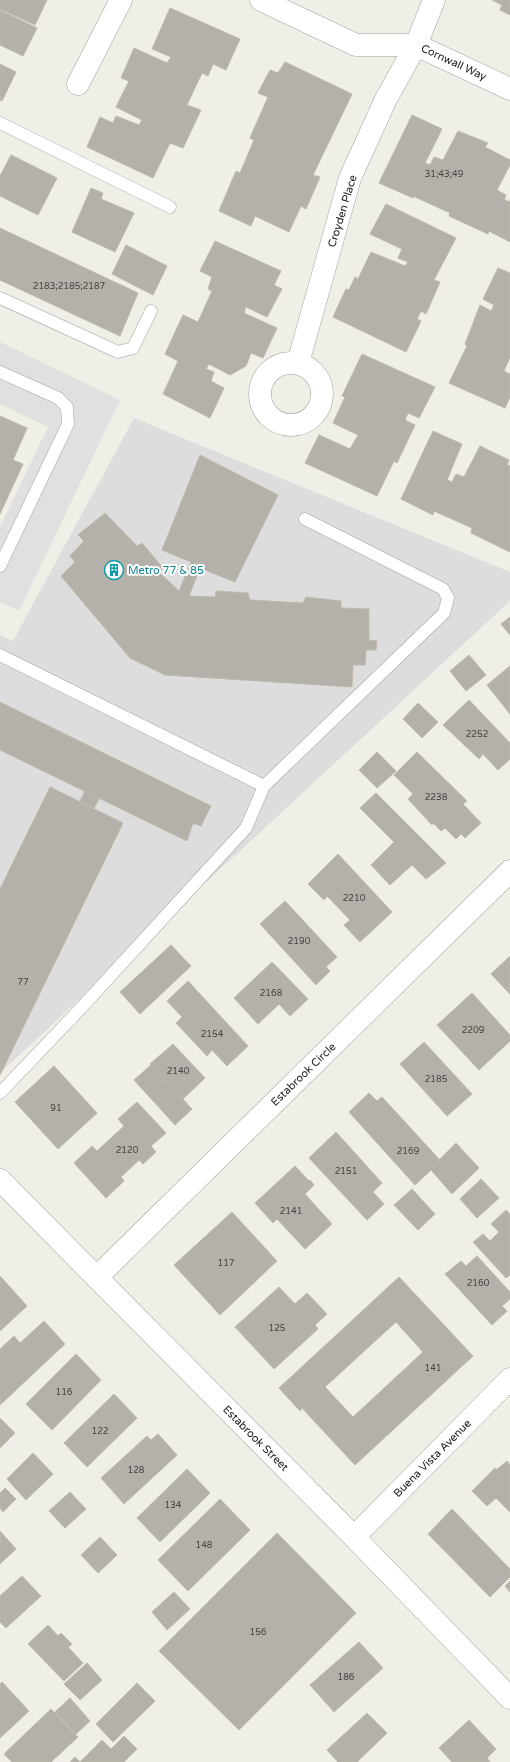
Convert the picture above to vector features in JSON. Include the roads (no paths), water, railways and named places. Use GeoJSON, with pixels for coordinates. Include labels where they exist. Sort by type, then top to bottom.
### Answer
{"type":"FeatureCollection","features":[{"type":"Feature","properties":{"kind":"street"},"geometry":{"type":"LineString","coordinates":[[78,84],[121,0]]}},
{"type":"Feature","properties":{"kind":"street","name":"Cornwall Way"},"geometry":{"type":"LineString","coordinates":[[261,0],[356,45],[416,45],[510,89]]}},
{"type":"Feature","properties":{"kind":"street","name":"Croyden Place"},"geometry":{"type":"LineString","coordinates":[[298,363],[350,178],[386,99],[416,45],[434,0]]}},
{"type":"Feature","properties":{"kind":"street","name":"Estabrook Circle"},"geometry":{"type":"LineString","coordinates":[[97,1277],[510,871]]}},
{"type":"Feature","properties":{"kind":"street","name":"Estabrook Street"},"geometry":{"type":"LineString","coordinates":[[0,1180],[354,1537],[510,1698]]}},
{"type":"Feature","properties":{"kind":"street","name":"Buena Vista Avenue"},"geometry":{"type":"LineString","coordinates":[[354,1537],[510,1379]]}},
{"type":"Feature","properties":{"kind":"lane"},"geometry":{"type":"LineString","coordinates":[[0,123],[170,207]]}},
{"type":"Feature","properties":{"kind":"lane"},"geometry":{"type":"LineString","coordinates":[[0,298],[118,352],[133,348],[151,311]]}},
{"type":"Feature","properties":{"kind":"lane"},"geometry":{"type":"LineString","coordinates":[[0,372],[58,398],[67,406],[68,424],[0,566]]}},
{"type":"Feature","properties":{"kind":"lane"},"geometry":{"type":"LineString","coordinates":[[0,1093],[83,1006],[246,828],[264,786],[444,613],[448,598],[443,589],[305,519]]}},
{"type":"Feature","properties":{"kind":"lane"},"geometry":{"type":"LineString","coordinates":[[0,655],[264,786]]}},
{"type":"Feature","properties":{"kind":"place","name":"Metro 77 & 85"},"geometry":{"type":"Point","coordinates":[114,570]}}]}
